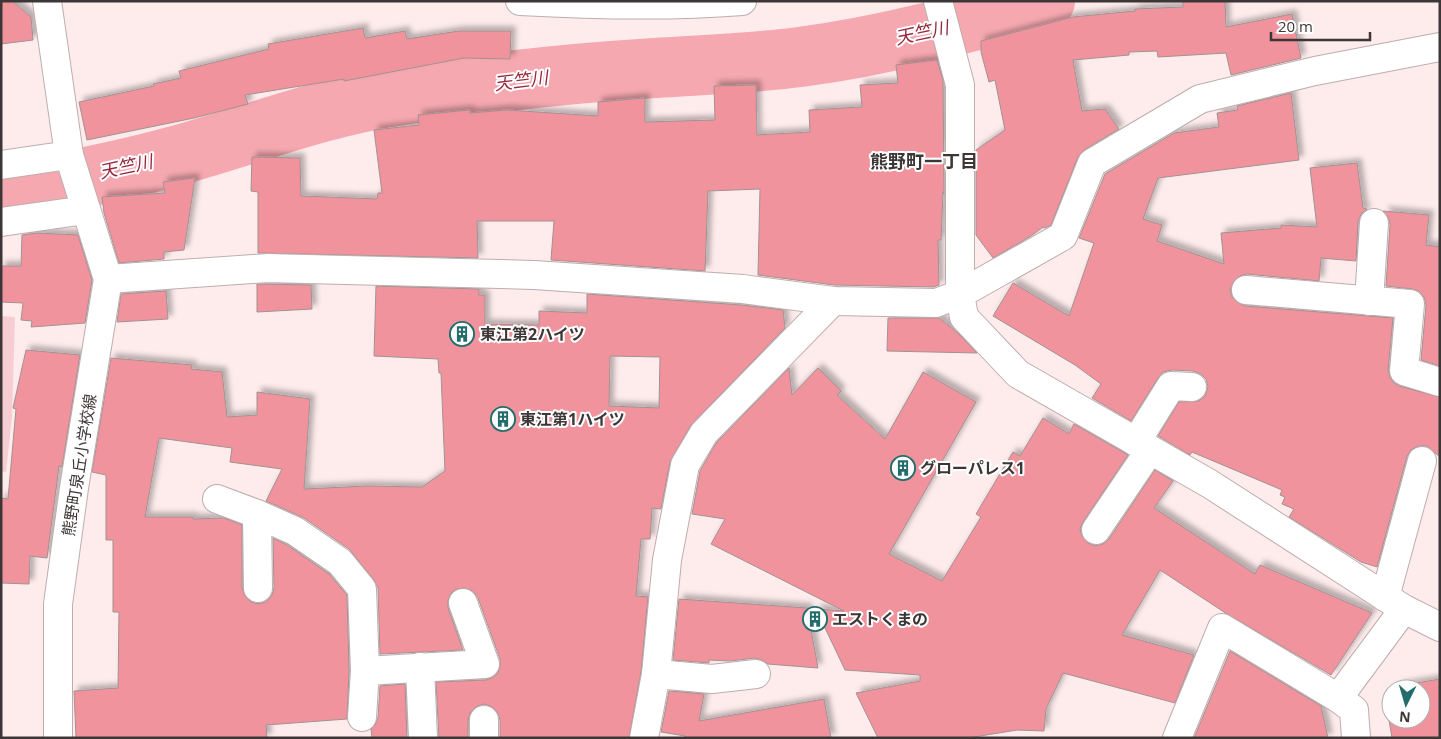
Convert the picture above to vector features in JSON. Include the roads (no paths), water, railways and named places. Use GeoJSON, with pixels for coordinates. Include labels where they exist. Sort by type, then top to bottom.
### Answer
{"type":"FeatureCollection","features":[{"type":"Feature","properties":{"kind":"street"},"geometry":{"type":"LineString","coordinates":[[1,165],[70,160],[47,1]]}},
{"type":"Feature","properties":{"kind":"street"},"geometry":{"type":"LineString","coordinates":[[520,1],[602,6],[703,4],[742,1]]}},
{"type":"Feature","properties":{"kind":"street"},"geometry":{"type":"LineString","coordinates":[[938,2],[960,85],[960,294],[964,317],[1018,374],[1210,484],[1394,603],[1440,627]]}},
{"type":"Feature","properties":{"kind":"street"},"geometry":{"type":"LineString","coordinates":[[108,279],[268,268],[534,275],[743,289],[833,301],[936,303],[960,294],[1062,236],[1092,162],[1200,99],[1315,71],[1440,47]]}},
{"type":"Feature","properties":{"kind":"street","name":"熊野町泉丘小学校線"},"geometry":{"type":"LineString","coordinates":[[58,738],[58,604],[74,488],[108,279],[70,160]]}},
{"type":"Feature","properties":{"kind":"street"},"geometry":{"type":"LineString","coordinates":[[1,222],[84,204]]}},
{"type":"Feature","properties":{"kind":"street"},"geometry":{"type":"LineString","coordinates":[[1369,301],[1374,223]]}},
{"type":"Feature","properties":{"kind":"street"},"geometry":{"type":"LineString","coordinates":[[1246,290],[1410,304],[1404,370],[1440,382]]}},
{"type":"Feature","properties":{"kind":"street"},"geometry":{"type":"LineString","coordinates":[[644,738],[656,674],[667,560],[685,465],[704,433],[833,301]]}},
{"type":"Feature","properties":{"kind":"street"},"geometry":{"type":"LineString","coordinates":[[1096,530],[1143,446],[1171,386],[1192,387]]}},
{"type":"Feature","properties":{"kind":"street"},"geometry":{"type":"LineString","coordinates":[[1338,698],[1394,603],[1422,461]]}},
{"type":"Feature","properties":{"kind":"street"},"geometry":{"type":"LineString","coordinates":[[217,499],[257,514],[295,532],[340,562],[362,589],[365,671],[362,717]]}},
{"type":"Feature","properties":{"kind":"street"},"geometry":{"type":"LineString","coordinates":[[257,514],[258,588]]}},
{"type":"Feature","properties":{"kind":"street"},"geometry":{"type":"LineString","coordinates":[[365,671],[484,664],[462,603]]}},
{"type":"Feature","properties":{"kind":"street"},"geometry":{"type":"LineString","coordinates":[[1177,738],[1222,628],[1338,698],[1354,710],[1356,738]]}},
{"type":"Feature","properties":{"kind":"street"},"geometry":{"type":"LineString","coordinates":[[420,668],[423,738]]}},
{"type":"Feature","properties":{"kind":"street"},"geometry":{"type":"LineString","coordinates":[[656,674],[712,679],[756,674]]}},
{"type":"Feature","properties":{"kind":"waterway","name":"天竺川"},"geometry":{"type":"LineString","coordinates":[[1,192],[46,185],[157,161],[314,114],[368,101],[457,87],[549,77],[800,57],[924,34],[1045,1]]}},
{"type":"Feature","properties":{"kind":"place","name":"東江第2ハイツ"},"geometry":{"type":"Point","coordinates":[462,334]}},
{"type":"Feature","properties":{"kind":"place","name":"東江第1ハイツ"},"geometry":{"type":"Point","coordinates":[503,419]}},
{"type":"Feature","properties":{"kind":"place","name":"グローパレス1"},"geometry":{"type":"Point","coordinates":[903,468]}},
{"type":"Feature","properties":{"kind":"place","name":"エストくまの"},"geometry":{"type":"Point","coordinates":[815,619]}},
{"type":"Feature","properties":{"kind":"district","name":"熊野町一丁目"},"geometry":{"type":"Point","coordinates":[924,162]}}]}
